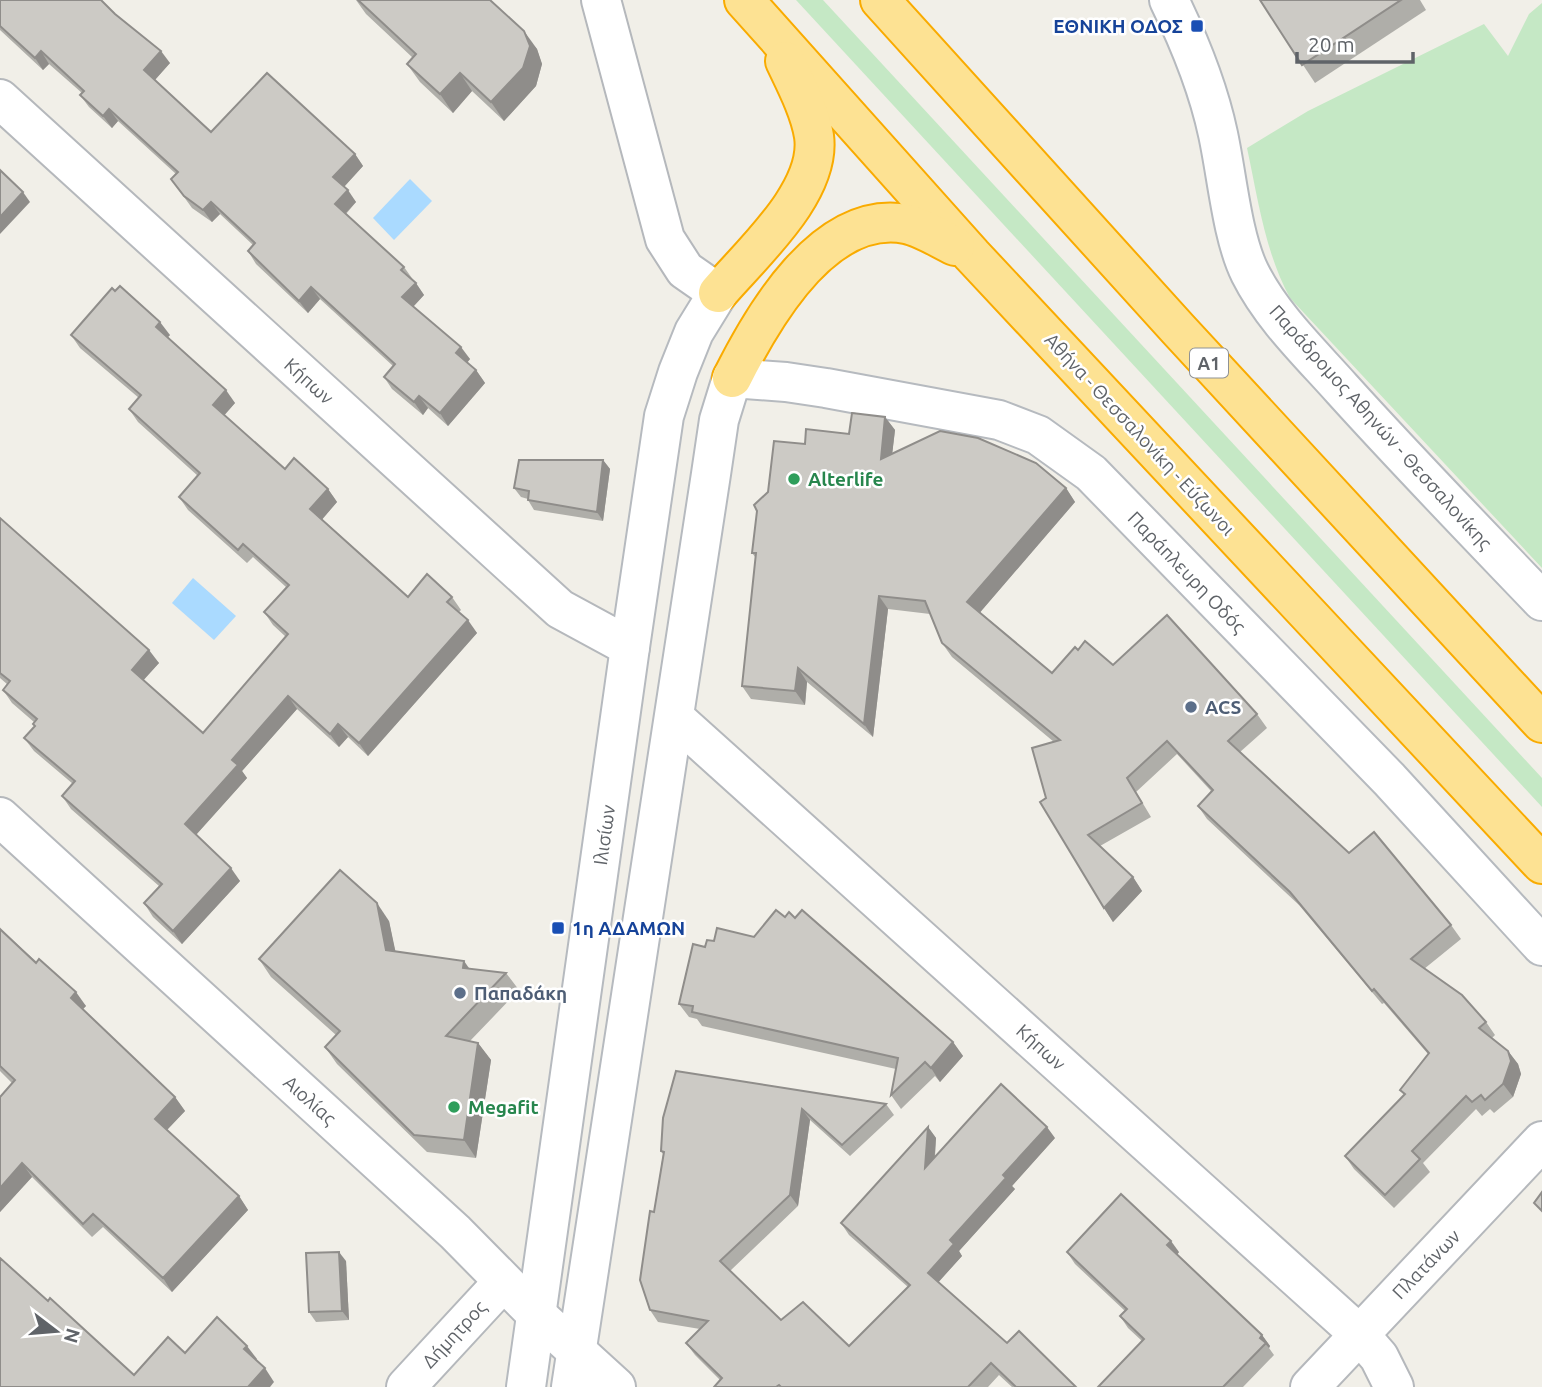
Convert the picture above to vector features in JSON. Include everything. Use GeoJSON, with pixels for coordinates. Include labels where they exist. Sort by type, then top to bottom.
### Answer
{"type":"FeatureCollection","features":[{"type":"Feature","properties":{"kind":"highway","name":"Α1"},"geometry":{"type":"LineString","coordinates":[[880,0],[1178,329],[1542,723]]}},
{"type":"Feature","properties":{"kind":"highway"},"geometry":{"type":"LineString","coordinates":[[718,293],[787,213],[803,188],[812,164],[814,139],[809,115],[757,14]]}},
{"type":"Feature","properties":{"kind":"highway","name":"Αθήνα - Θεσσαλονίκη - Εύζωνοι"},"geometry":{"type":"LineString","coordinates":[[757,14],[972,255],[1542,864]]}},
{"type":"Feature","properties":{"kind":"highway"},"geometry":{"type":"LineString","coordinates":[[732,378],[775,303],[827,246],[852,231],[878,224],[906,224],[972,255]]}},
{"type":"Feature","properties":{"kind":"main road"},"geometry":{"type":"LineString","coordinates":[[601,0],[665,239],[685,270],[718,293]]}},
{"type":"Feature","properties":{"kind":"main road","name":"Παράδρομος Αθηνών - Θεσσαλονίκης"},"geometry":{"type":"LineString","coordinates":[[1169,0],[1198,64],[1209,97],[1240,244],[1248,270],[1262,295],[1287,328],[1399,452],[1542,601]]}},
{"type":"Feature","properties":{"kind":"main road","name":"Κήπων"},"geometry":{"type":"LineString","coordinates":[[0,99],[560,609],[630,648]]}},
{"type":"Feature","properties":{"kind":"main road","name":"Ιλισίων"},"geometry":{"type":"LineString","coordinates":[[526,1387],[664,416],[694,332],[718,293]]}},
{"type":"Feature","properties":{"kind":"main road"},"geometry":{"type":"LineString","coordinates":[[574,1370],[719,420],[732,378]]}},
{"type":"Feature","properties":{"kind":"main road","name":"Παράπλευρη Οδός"},"geometry":{"type":"LineString","coordinates":[[732,378],[786,382],[920,405],[999,420],[1038,435],[1091,473],[1389,779],[1542,946]]}},
{"type":"Feature","properties":{"kind":"main road","name":"Κήπων"},"geometry":{"type":"LineString","coordinates":[[675,718],[1359,1334],[1379,1357],[1394,1387]]}},
{"type":"Feature","properties":{"kind":"main road","name":"Αιολίας"},"geometry":{"type":"LineString","coordinates":[[0,817],[455,1232],[537,1315],[574,1370],[615,1387]]}},
{"type":"Feature","properties":{"kind":"main road","name":"Πλατάνων"},"geometry":{"type":"LineString","coordinates":[[1310,1387],[1542,1141]]}},
{"type":"Feature","properties":{"kind":"main road","name":"Δήμητρος"},"geometry":{"type":"LineString","coordinates":[[406,1387],[503,1282]]}},
{"type":"Feature","properties":{"kind":"green space"},"geometry":{"type":"Polygon","coordinates":[[[796,0],[823,0],[1542,778],[1542,807],[796,0]]]}},
{"type":"Feature","properties":{"kind":"green space"},"geometry":{"type":"Polygon","coordinates":[[[1542,3],[1542,568],[1290,298],[1268,244],[1247,148],[1308,111],[1484,24],[1508,56],[1529,14],[1542,3]]]}},
{"type":"Feature","properties":{"kind":"water"},"geometry":{"type":"Polygon","coordinates":[[[410,179],[432,201],[394,240],[373,218],[410,179]]]}},
{"type":"Feature","properties":{"kind":"water"},"geometry":{"type":"Polygon","coordinates":[[[193,578],[236,616],[214,640],[172,603],[193,578]]]}},
{"type":"Feature","properties":{"kind":"building"},"geometry":{"type":"Polygon","coordinates":[[[0,0],[101,0],[161,51],[144,70],[211,132],[267,73],[355,154],[333,177],[348,190],[335,204],[404,267],[401,270],[416,283],[402,297],[461,347],[456,353],[476,370],[440,413],[419,396],[414,402],[384,377],[395,364],[311,287],[299,301],[248,251],[255,243],[211,202],[203,210],[184,196],[171,179],[178,172],[109,109],[103,116],[80,95],[84,91],[41,51],[35,58],[0,26],[0,0]]]}},
{"type":"Feature","properties":{"kind":"building"},"geometry":{"type":"Polygon","coordinates":[[[358,0],[490,0],[524,31],[530,46],[523,68],[491,102],[460,73],[440,94],[407,64],[416,54],[358,0]]]}},
{"type":"Feature","properties":{"kind":"building"},"geometry":{"type":"Polygon","coordinates":[[[1260,0],[1401,0],[1302,65],[1260,0]]]}},
{"type":"Feature","properties":{"kind":"building"},"geometry":{"type":"Polygon","coordinates":[[[0,170],[23,192],[0,217],[0,170]]]}},
{"type":"Feature","properties":{"kind":"building"},"geometry":{"type":"Polygon","coordinates":[[[120,286],[160,322],[156,327],[226,390],[213,405],[285,469],[294,458],[328,489],[310,509],[408,597],[427,574],[452,597],[447,602],[468,620],[359,743],[338,724],[330,734],[288,696],[232,760],[238,765],[185,824],[231,868],[173,931],[144,903],[162,884],[62,796],[75,781],[24,738],[35,726],[33,724],[37,719],[3,690],[10,681],[0,673],[0,518],[149,650],[132,670],[203,733],[288,634],[264,612],[289,585],[243,544],[238,550],[179,497],[200,473],[129,409],[141,395],[71,335],[112,288],[115,291],[120,286]]]}},
{"type":"Feature","properties":{"kind":"building"},"geometry":{"type":"Polygon","coordinates":[[[852,413],[885,417],[881,459],[940,431],[978,438],[1036,463],[1066,488],[967,602],[1052,673],[1075,647],[1078,650],[1085,641],[1113,665],[1167,615],[1257,714],[1228,741],[1349,853],[1374,832],[1451,925],[1411,959],[1462,995],[1486,1022],[1479,1028],[1508,1051],[1511,1061],[1503,1084],[1485,1100],[1481,1095],[1472,1102],[1466,1096],[1412,1151],[1420,1159],[1385,1195],[1345,1156],[1405,1094],[1400,1090],[1429,1053],[1374,989],[1372,991],[1290,892],[1198,806],[1213,790],[1167,741],[1127,778],[1142,803],[1088,835],[1133,877],[1104,908],[1040,802],[1046,798],[1032,748],[1060,740],[942,643],[925,601],[879,596],[864,724],[798,668],[795,691],[742,686],[756,553],[752,553],[757,511],[754,505],[768,492],[774,441],[805,444],[806,429],[849,434],[852,413]]]}},
{"type":"Feature","properties":{"kind":"building"},"geometry":{"type":"Polygon","coordinates":[[[519,460],[603,460],[597,512],[528,500],[529,491],[514,488],[519,460]]]}},
{"type":"Feature","properties":{"kind":"building"},"geometry":{"type":"Polygon","coordinates":[[[340,870],[377,903],[386,950],[464,961],[463,968],[506,973],[446,1036],[478,1043],[464,1140],[414,1135],[325,1047],[340,1031],[259,959],[340,870]]]}},
{"type":"Feature","properties":{"kind":"building"},"geometry":{"type":"Polygon","coordinates":[[[776,910],[785,917],[789,912],[795,918],[802,910],[953,1042],[931,1068],[925,1062],[891,1095],[898,1058],[692,1012],[693,1006],[679,1004],[693,944],[705,947],[707,940],[714,941],[717,928],[754,937],[776,910]]]}},
{"type":"Feature","properties":{"kind":"building"},"geometry":{"type":"Polygon","coordinates":[[[0,929],[36,963],[39,959],[76,992],[71,998],[175,1097],[155,1119],[239,1196],[163,1278],[93,1214],[83,1224],[22,1163],[0,1188],[0,1097],[15,1080],[0,1066],[0,929]]]}},
{"type":"Feature","properties":{"kind":"building"},"geometry":{"type":"Polygon","coordinates":[[[676,1071],[886,1104],[842,1145],[802,1109],[790,1195],[720,1261],[781,1320],[803,1302],[849,1346],[910,1285],[841,1223],[928,1127],[925,1168],[1001,1084],[1047,1127],[1003,1175],[1006,1178],[950,1240],[954,1244],[928,1273],[1007,1343],[1019,1331],[1076,1387],[1016,1387],[991,1363],[968,1387],[714,1387],[722,1378],[686,1343],[708,1321],[650,1310],[640,1280],[650,1211],[654,1212],[664,1152],[661,1151],[663,1118],[676,1071]]]}},
{"type":"Feature","properties":{"kind":"building"},"geometry":{"type":"Polygon","coordinates":[[[1542,1192],[1542,1211],[1534,1203],[1542,1192]]]}},
{"type":"Feature","properties":{"kind":"building"},"geometry":{"type":"Polygon","coordinates":[[[1121,1194],[1171,1241],[1167,1245],[1262,1335],[1260,1338],[1266,1343],[1223,1387],[1098,1387],[1144,1339],[1120,1316],[1127,1309],[1067,1252],[1121,1194]]]}},
{"type":"Feature","properties":{"kind":"building"},"geometry":{"type":"Polygon","coordinates":[[[339,1252],[342,1311],[309,1312],[306,1253],[339,1252]]]}},
{"type":"Feature","properties":{"kind":"building"},"geometry":{"type":"Polygon","coordinates":[[[0,1258],[48,1301],[50,1298],[134,1375],[168,1337],[185,1353],[217,1317],[247,1346],[244,1349],[265,1368],[248,1387],[0,1387],[0,1258]]]}},
{"type":"Feature","properties":{"kind":"place","name":"ΕΘΝΙΚΗ ΟΔΟΣ"},"geometry":{"type":"Point","coordinates":[1197,26]}},
{"type":"Feature","properties":{"kind":"place","name":"Alterlife"},"geometry":{"type":"Point","coordinates":[794,479]}},
{"type":"Feature","properties":{"kind":"place","name":"ACS"},"geometry":{"type":"Point","coordinates":[1191,707]}},
{"type":"Feature","properties":{"kind":"place","name":"1η ΑΔΑΜΩΝ"},"geometry":{"type":"Point","coordinates":[558,928]}},
{"type":"Feature","properties":{"kind":"place","name":"Παπαδάκη"},"geometry":{"type":"Point","coordinates":[460,993]}},
{"type":"Feature","properties":{"kind":"place","name":"Megafit"},"geometry":{"type":"Point","coordinates":[454,1107]}}]}
